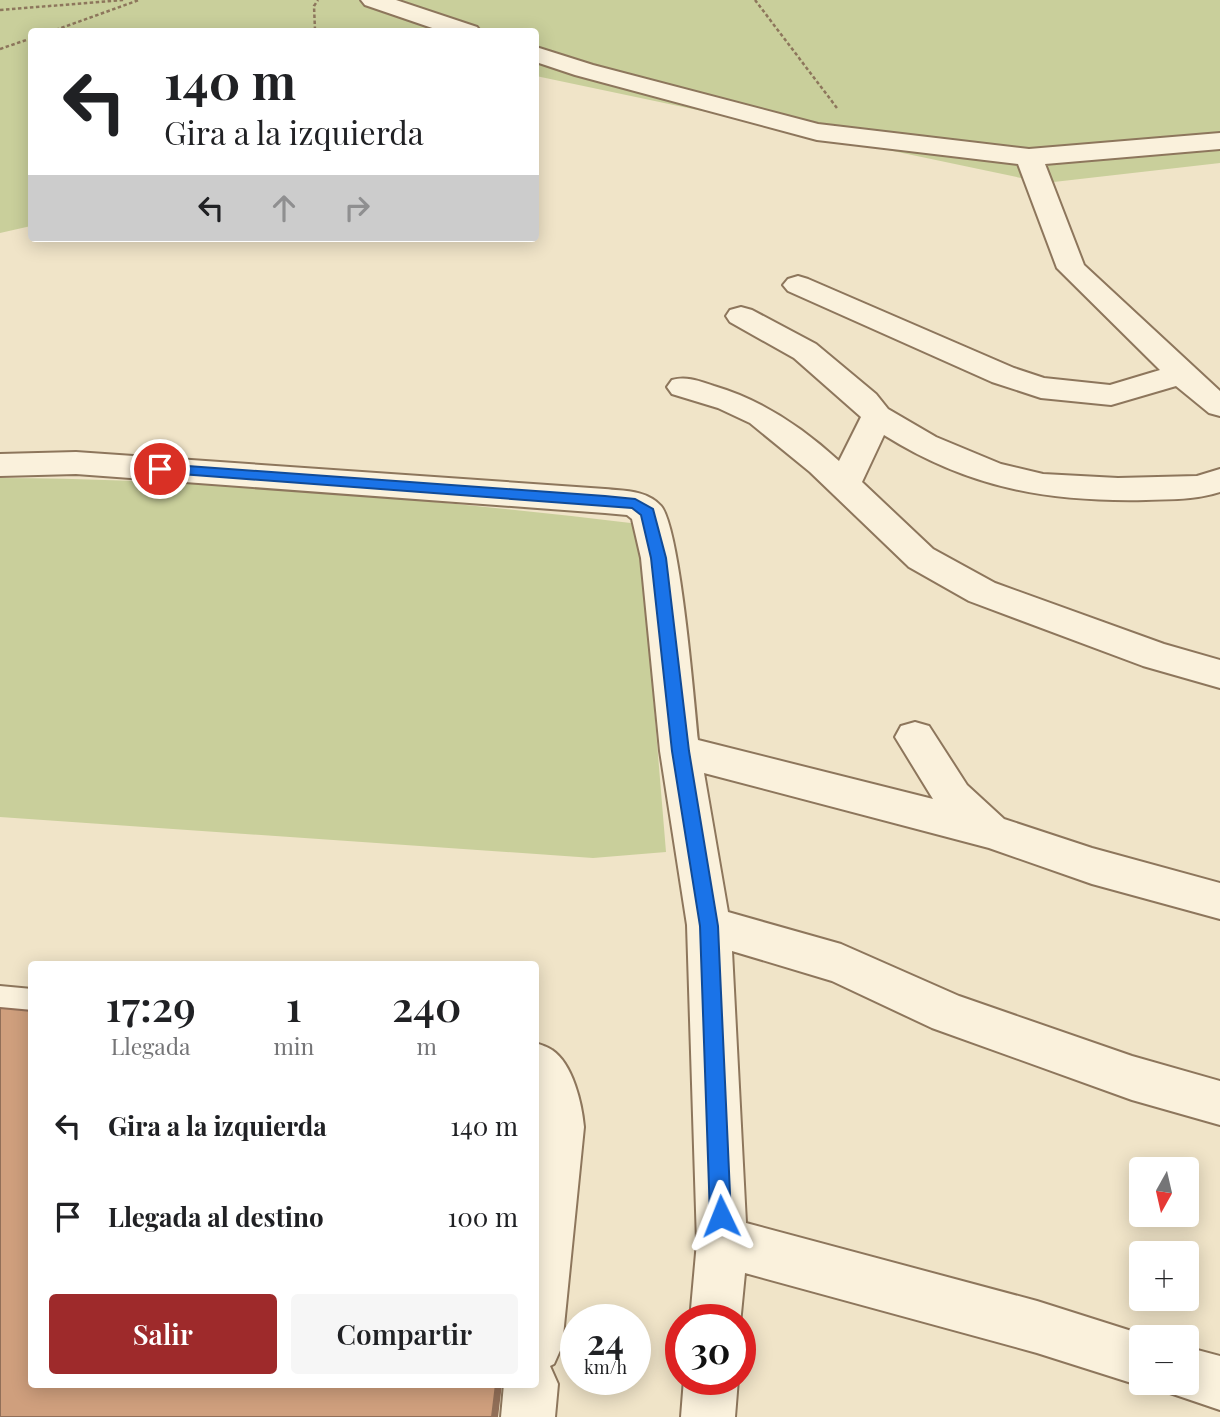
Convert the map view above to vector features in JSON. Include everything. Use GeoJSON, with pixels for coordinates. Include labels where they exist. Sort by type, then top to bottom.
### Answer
{"type":"FeatureCollection","features":[{"type":"Feature","properties":{"kind":"street"},"geometry":{"type":"LineString","coordinates":[[373,0],[457,28]]}},
{"type":"Feature","properties":{"kind":"street"},"geometry":{"type":"LineString","coordinates":[[539,55],[584,70],[817,132],[1029,157],[1220,141]]}},
{"type":"Feature","properties":{"kind":"street"},"geometry":{"type":"LineString","coordinates":[[1029,157],[1071,268],[1198,379],[1220,406]]}},
{"type":"Feature","properties":{"kind":"street"},"geometry":{"type":"LineString","coordinates":[[798,285],[1003,375],[1041,388],[1111,394],[1198,379]]}},
{"type":"Feature","properties":{"kind":"street"},"geometry":{"type":"LineString","coordinates":[[741,316],[805,351],[865,401],[877,416],[924,445],[993,474],[1043,485],[1118,489],[1199,487],[1220,480]]}},
{"type":"Feature","properties":{"kind":"street"},"geometry":{"type":"LineString","coordinates":[[683,387],[729,401],[761,416],[844,485],[921,558],[982,592],[1156,656],[1220,674]]}},
{"type":"Feature","properties":{"kind":"street"},"geometry":{"type":"LineString","coordinates":[[844,485],[877,416]]}},
{"type":"Feature","properties":{"kind":"street"},"geometry":{"type":"LineString","coordinates":[[0,465],[76,463],[635,504],[648,513],[659,558],[680,751],[709,926],[722,1242],[717,1304]]}},
{"type":"Feature","properties":{"kind":"street"},"geometry":{"type":"LineString","coordinates":[[915,737],[953,797],[990,831]]}},
{"type":"Feature","properties":{"kind":"street"},"geometry":{"type":"LineString","coordinates":[[680,751],[990,831],[1092,866],[1220,901]]}},
{"type":"Feature","properties":{"kind":"street"},"geometry":{"type":"LineString","coordinates":[[709,926],[841,964],[948,1013],[1132,1078],[1220,1103]]}},
{"type":"Feature","properties":{"kind":"street"},"geometry":{"type":"LineString","coordinates":[[0,1006],[28,1009]]}},
{"type":"Feature","properties":{"kind":"street"},"geometry":{"type":"LineString","coordinates":[[539,1068],[554,1091],[559,1108],[560,1127],[539,1319]]}},
{"type":"Feature","properties":{"kind":"street"},"geometry":{"type":"LineString","coordinates":[[722,1242],[1037,1327],[1129,1356]]}},
{"type":"Feature","properties":{"kind":"street"},"geometry":{"type":"LineString","coordinates":[[1199,1377],[1220,1383]]}},
{"type":"Feature","properties":{"kind":"street"},"geometry":{"type":"LineString","coordinates":[[528,1417],[531,1388]]}},
{"type":"Feature","properties":{"kind":"street"},"geometry":{"type":"LineString","coordinates":[[708,1417],[710,1395]]}},
{"type":"Feature","properties":{"kind":"path"},"geometry":{"type":"LineString","coordinates":[[0,9],[124,0]]}},
{"type":"Feature","properties":{"kind":"path"},"geometry":{"type":"LineString","coordinates":[[61,28],[139,0]]}},
{"type":"Feature","properties":{"kind":"path"},"geometry":{"type":"LineString","coordinates":[[315,28],[314,6],[318,0]]}},
{"type":"Feature","properties":{"kind":"path"},"geometry":{"type":"LineString","coordinates":[[755,0],[845,118]]}},
{"type":"Feature","properties":{"kind":"path"},"geometry":{"type":"LineString","coordinates":[[0,49],[28,39]]}},
{"type":"Feature","properties":{"kind":"green space"},"geometry":{"type":"Polygon","coordinates":[[[0,0],[1220,0],[1220,163],[1045,183],[539,77],[539,28],[28,28],[28,227],[0,233],[0,0]]]}},
{"type":"Feature","properties":{"kind":"green space"},"geometry":{"type":"Polygon","coordinates":[[[0,478],[240,486],[479,506],[639,524],[666,852],[593,858],[0,817],[0,478]]]}},
{"type":"Feature","properties":{"kind":"building"},"geometry":{"type":"Polygon","coordinates":[[[0,1008],[28,1011],[28,1388],[496,1388],[492,1417],[0,1417],[0,1008]]]}},
{"type":"Feature","properties":{"kind":"route"},"geometry":{"type":"LineString","coordinates":[[160,469],[605,501],[635,504],[648,513],[659,558],[680,751],[709,926],[721,1216]]}}]}
